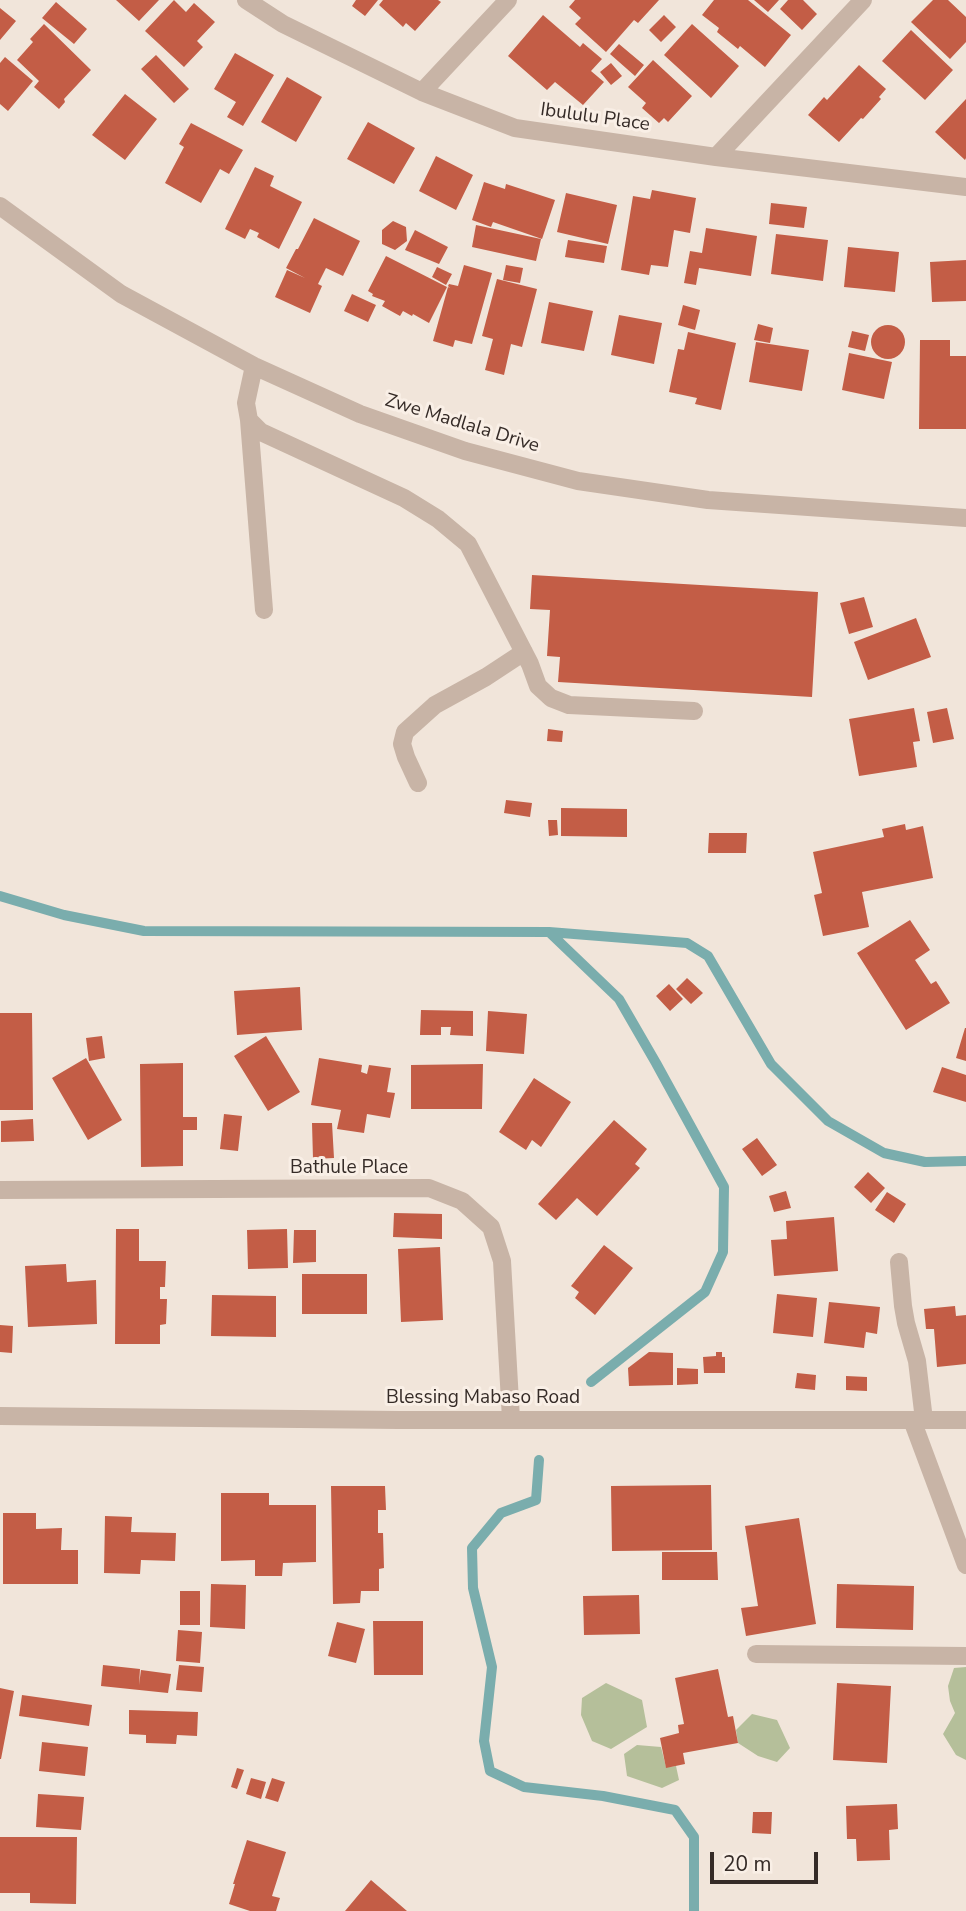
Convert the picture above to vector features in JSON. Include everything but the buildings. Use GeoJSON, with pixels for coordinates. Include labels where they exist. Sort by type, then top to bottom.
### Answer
{"type":"FeatureCollection","features":[{"type":"Feature","properties":{"kind":"street","name":"Ibululu Place"},"geometry":{"type":"LineString","coordinates":[[246,0],[283,24],[422,92],[515,128],[716,158],[966,187]]}},
{"type":"Feature","properties":{"kind":"street"},"geometry":{"type":"LineString","coordinates":[[422,92],[508,0]]}},
{"type":"Feature","properties":{"kind":"street"},"geometry":{"type":"LineString","coordinates":[[716,158],[863,0]]}},
{"type":"Feature","properties":{"kind":"street","name":"Zwe Madlala Drive"},"geometry":{"type":"LineString","coordinates":[[0,206],[121,294],[254,366],[360,414],[465,452],[578,481],[708,499],[966,518]]}},
{"type":"Feature","properties":{"kind":"street"},"geometry":{"type":"LineString","coordinates":[[254,366],[246,403],[264,610]]}},
{"type":"Feature","properties":{"kind":"street"},"geometry":{"type":"LineString","coordinates":[[249,420],[261,432],[404,498],[438,519],[468,544],[524,652],[538,686],[551,698],[569,705],[694,711]]}},
{"type":"Feature","properties":{"kind":"street"},"geometry":{"type":"LineString","coordinates":[[418,783],[402,744],[405,732],[435,705],[524,652]]}},
{"type":"Feature","properties":{"kind":"street","name":"Bathule Place"},"geometry":{"type":"LineString","coordinates":[[0,1190],[429,1188],[461,1201],[491,1227],[502,1261],[511,1419]]}},
{"type":"Feature","properties":{"kind":"street"},"geometry":{"type":"LineString","coordinates":[[899,1262],[906,1323],[917,1361],[918,1420],[966,1565]]}},
{"type":"Feature","properties":{"kind":"street","name":"Blessing Mabaso Road"},"geometry":{"type":"LineString","coordinates":[[0,1416],[966,1420]]}},
{"type":"Feature","properties":{"kind":"street"},"geometry":{"type":"LineString","coordinates":[[756,1654],[966,1656]]}},
{"type":"Feature","properties":{"kind":"green space"},"geometry":{"type":"Polygon","coordinates":[[[966,1667],[966,1760],[956,1755],[943,1734],[955,1713],[948,1686],[954,1668],[966,1667]]]}},
{"type":"Feature","properties":{"kind":"green space"},"geometry":{"type":"Polygon","coordinates":[[[606,1683],[642,1700],[647,1727],[611,1749],[592,1741],[581,1715],[582,1698],[606,1683]]]}},
{"type":"Feature","properties":{"kind":"green space"},"geometry":{"type":"Polygon","coordinates":[[[752,1714],[777,1720],[790,1748],[777,1762],[758,1756],[738,1743],[736,1730],[752,1714]]]}},
{"type":"Feature","properties":{"kind":"green space"},"geometry":{"type":"Polygon","coordinates":[[[637,1745],[661,1747],[666,1767],[676,1766],[679,1780],[662,1788],[627,1776],[624,1754],[637,1745]]]}},
{"type":"Feature","properties":{"kind":"waterway"},"geometry":{"type":"LineString","coordinates":[[0,896],[64,915],[144,931],[549,932],[687,943],[708,956],[771,1064],[828,1121],[884,1153],[925,1162],[966,1161]]}},
{"type":"Feature","properties":{"kind":"waterway"},"geometry":{"type":"LineString","coordinates":[[549,932],[619,999],[724,1187],[723,1252],[705,1292],[591,1382]]}},
{"type":"Feature","properties":{"kind":"waterway"},"geometry":{"type":"LineString","coordinates":[[539,1460],[536,1500],[501,1513],[472,1548],[473,1588],[492,1667],[484,1741],[490,1771],[524,1787],[603,1796],[675,1810],[694,1837],[694,1911]]}}]}
